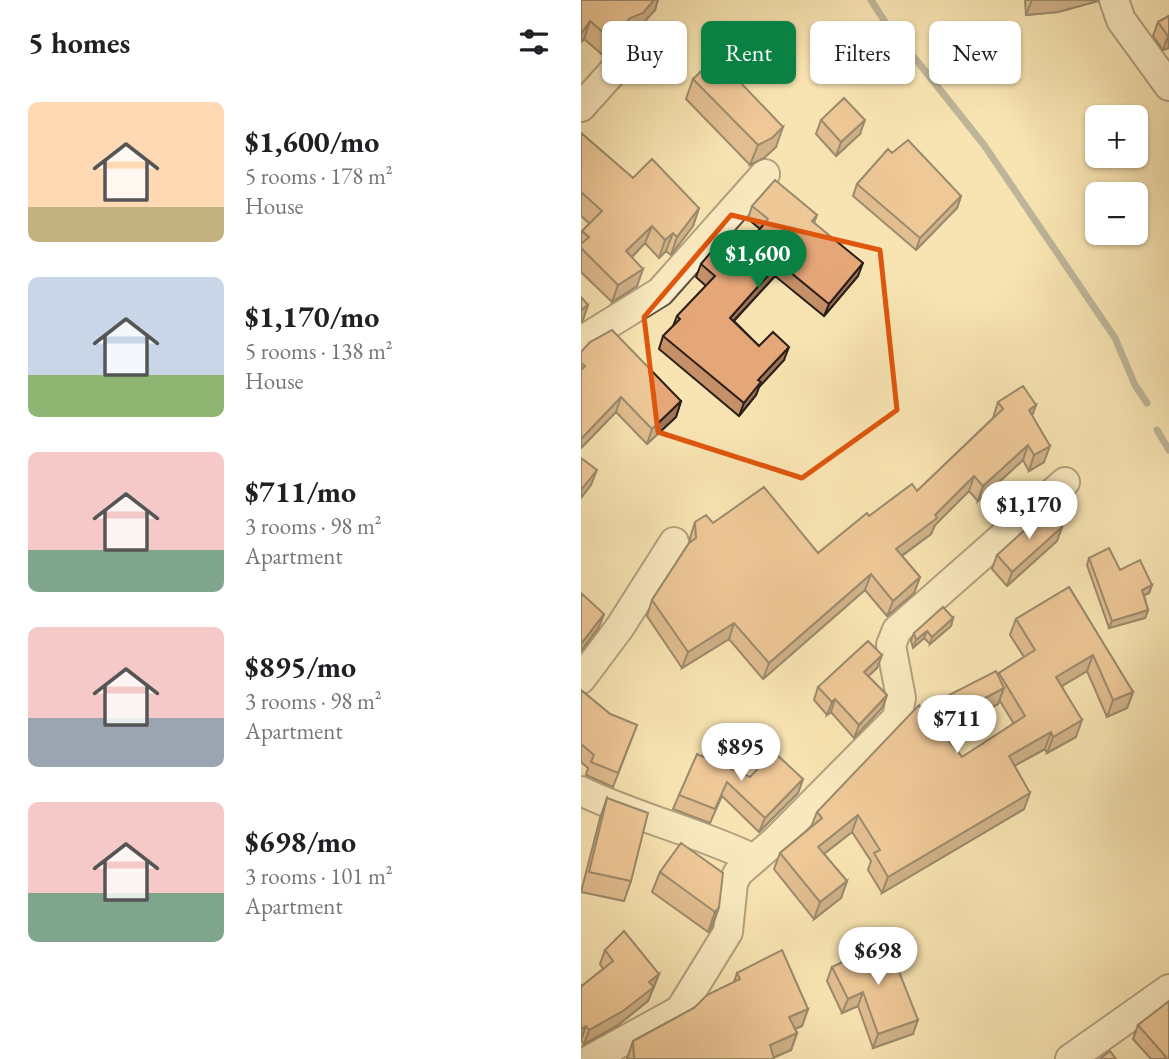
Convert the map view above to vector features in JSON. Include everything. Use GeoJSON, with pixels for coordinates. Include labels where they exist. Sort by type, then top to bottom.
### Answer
{"type":"FeatureCollection","features":[{"type":"Feature","properties":{"kind":"street"},"geometry":{"type":"LineString","coordinates":[[1114,0],[1121,20],[1169,86]]}},
{"type":"Feature","properties":{"kind":"street"},"geometry":{"type":"LineString","coordinates":[[581,107],[602,84]]}},
{"type":"Feature","properties":{"kind":"street"},"geometry":{"type":"LineString","coordinates":[[581,341],[660,292],[765,174]]}},
{"type":"Feature","properties":{"kind":"street"},"geometry":{"type":"LineString","coordinates":[[591,1059],[670,1018],[680,1010],[727,932],[733,883],[738,873],[897,718],[901,698],[891,645],[897,630],[1065,482]]}},
{"type":"Feature","properties":{"kind":"street"},"geometry":{"type":"LineString","coordinates":[[581,679],[620,627],[674,542]]}},
{"type":"Feature","properties":{"kind":"street"},"geometry":{"type":"LineString","coordinates":[[581,791],[630,813],[717,841],[754,859]]}},
{"type":"Feature","properties":{"kind":"street"},"geometry":{"type":"LineString","coordinates":[[1070,1059],[1169,989]]}},
{"type":"Feature","properties":{"kind":"highlighted area"},"geometry":{"type":"Polygon","coordinates":[[[731,215],[880,250],[897,410],[802,478],[658,432],[644,317],[731,215]]]}},
{"type":"Feature","properties":{"kind":"building"},"geometry":{"type":"Polygon","coordinates":[[[581,0],[654,0],[643,13],[627,21],[602,21],[602,31],[590,21],[581,34],[581,0]]]}},
{"type":"Feature","properties":{"kind":"building"},"geometry":{"type":"Polygon","coordinates":[[[1169,16],[1169,36],[1168,36],[1158,22],[1169,16]]]}},
{"type":"Feature","properties":{"kind":"building"},"geometry":{"type":"Polygon","coordinates":[[[701,71],[701,84],[742,84],[783,127],[772,138],[758,145],[693,79],[701,71]]]}},
{"type":"Feature","properties":{"kind":"building"},"geometry":{"type":"Polygon","coordinates":[[[844,98],[865,120],[841,142],[821,120],[844,98]]]}},
{"type":"Feature","properties":{"kind":"building"},"geometry":{"type":"Polygon","coordinates":[[[581,133],[633,178],[652,159],[699,208],[677,237],[673,233],[665,240],[652,226],[626,251],[643,269],[618,285],[581,248],[581,244],[589,237],[582,231],[602,211],[581,192],[581,133]]]}},
{"type":"Feature","properties":{"kind":"building"},"geometry":{"type":"Polygon","coordinates":[[[908,140],[961,196],[920,238],[857,184],[888,149],[892,153],[908,140]]]}},
{"type":"Feature","properties":{"kind":"building"},"geometry":{"type":"Polygon","coordinates":[[[775,180],[817,215],[812,221],[863,263],[829,304],[779,263],[730,318],[759,346],[773,332],[789,347],[758,380],[761,382],[744,403],[663,336],[680,319],[677,316],[715,276],[701,264],[721,240],[739,255],[768,219],[752,206],[775,180]]]}},
{"type":"Feature","properties":{"kind":"building"},"geometry":{"type":"Polygon","coordinates":[[[581,297],[588,305],[581,310],[581,297]]]}},
{"type":"Feature","properties":{"kind":"building"},"geometry":{"type":"Polygon","coordinates":[[[612,330],[681,401],[652,429],[621,397],[581,439],[581,370],[585,366],[581,363],[581,352],[590,342],[612,330]]]}},
{"type":"Feature","properties":{"kind":"building"},"geometry":{"type":"Polygon","coordinates":[[[1023,386],[1036,405],[1029,410],[1050,446],[1034,455],[1028,445],[983,486],[974,476],[935,515],[937,518],[896,549],[920,577],[893,601],[871,574],[769,663],[734,623],[688,652],[652,600],[689,543],[696,538],[695,522],[706,515],[713,523],[764,487],[818,553],[867,513],[869,516],[912,484],[917,491],[1003,409],[998,402],[1023,386]]]}},
{"type":"Feature","properties":{"kind":"building"},"geometry":{"type":"Polygon","coordinates":[[[581,458],[597,470],[581,490],[581,458]]]}},
{"type":"Feature","properties":{"kind":"building"},"geometry":{"type":"Polygon","coordinates":[[[1047,510],[1062,527],[1012,572],[997,555],[1047,510]]]}},
{"type":"Feature","properties":{"kind":"building"},"geometry":{"type":"Polygon","coordinates":[[[1109,548],[1120,570],[1140,560],[1152,585],[1142,590],[1148,610],[1112,621],[1089,558],[1109,548]]]}},
{"type":"Feature","properties":{"kind":"building"},"geometry":{"type":"Polygon","coordinates":[[[1069,587],[1133,692],[1113,700],[1093,655],[1056,677],[1082,720],[1053,737],[1051,732],[1009,756],[1030,793],[888,877],[874,853],[880,850],[858,815],[818,847],[847,881],[820,902],[780,853],[822,818],[817,812],[919,705],[922,709],[996,671],[1004,688],[935,724],[962,757],[1025,716],[999,673],[1035,650],[1016,619],[1069,587]]]}},
{"type":"Feature","properties":{"kind":"building"},"geometry":{"type":"Polygon","coordinates":[[[581,593],[604,614],[581,644],[581,593]]]}},
{"type":"Feature","properties":{"kind":"building"},"geometry":{"type":"Polygon","coordinates":[[[943,607],[953,618],[932,637],[927,631],[916,640],[914,633],[943,607]]]}},
{"type":"Feature","properties":{"kind":"building"},"geometry":{"type":"Polygon","coordinates":[[[868,641],[882,655],[864,672],[887,695],[859,725],[835,699],[832,702],[818,687],[868,641]]]}},
{"type":"Feature","properties":{"kind":"building"},"geometry":{"type":"Polygon","coordinates":[[[581,690],[610,714],[637,725],[618,773],[591,762],[594,755],[581,744],[581,690]]]}},
{"type":"Feature","properties":{"kind":"building"},"geometry":{"type":"Polygon","coordinates":[[[774,752],[803,779],[765,818],[727,782],[715,809],[679,795],[697,754],[750,777],[774,752]]]}},
{"type":"Feature","properties":{"kind":"building"},"geometry":{"type":"Polygon","coordinates":[[[607,798],[648,813],[631,881],[589,872],[607,798]]]}},
{"type":"Feature","properties":{"kind":"building"},"geometry":{"type":"Polygon","coordinates":[[[681,843],[723,873],[719,907],[715,912],[660,872],[681,843]]]}},
{"type":"Feature","properties":{"kind":"building"},"geometry":{"type":"Polygon","coordinates":[[[624,931],[659,974],[649,982],[654,987],[623,1011],[589,1030],[586,1026],[581,1029],[581,985],[613,961],[605,950],[624,931]]]}},
{"type":"Feature","properties":{"kind":"building"},"geometry":{"type":"Polygon","coordinates":[[[887,941],[918,1020],[878,1034],[863,992],[848,999],[832,967],[887,941]]]}},
{"type":"Feature","properties":{"kind":"building"},"geometry":{"type":"Polygon","coordinates":[[[782,950],[808,1009],[789,1017],[797,1033],[770,1045],[774,1059],[634,1059],[633,1041],[694,1008],[707,995],[740,979],[737,973],[782,950]]]}},
{"type":"Feature","properties":{"kind":"building"},"geometry":{"type":"Polygon","coordinates":[[[1169,1001],[1169,1059],[1164,1059],[1166,1057],[1138,1025],[1169,1001]]]}},
{"type":"Feature","properties":{"kind":"building"},"geometry":{"type":"Polygon","coordinates":[[[1110,1051],[1116,1059],[1100,1059],[1110,1051]]]}},
{"type":"Feature","properties":{"kind":"waterway"},"geometry":{"type":"LineString","coordinates":[[871,0],[892,33],[984,145],[1115,338],[1135,385],[1147,403]]}},
{"type":"Feature","properties":{"kind":"waterway"},"geometry":{"type":"LineString","coordinates":[[1157,430],[1169,450]]}}]}
